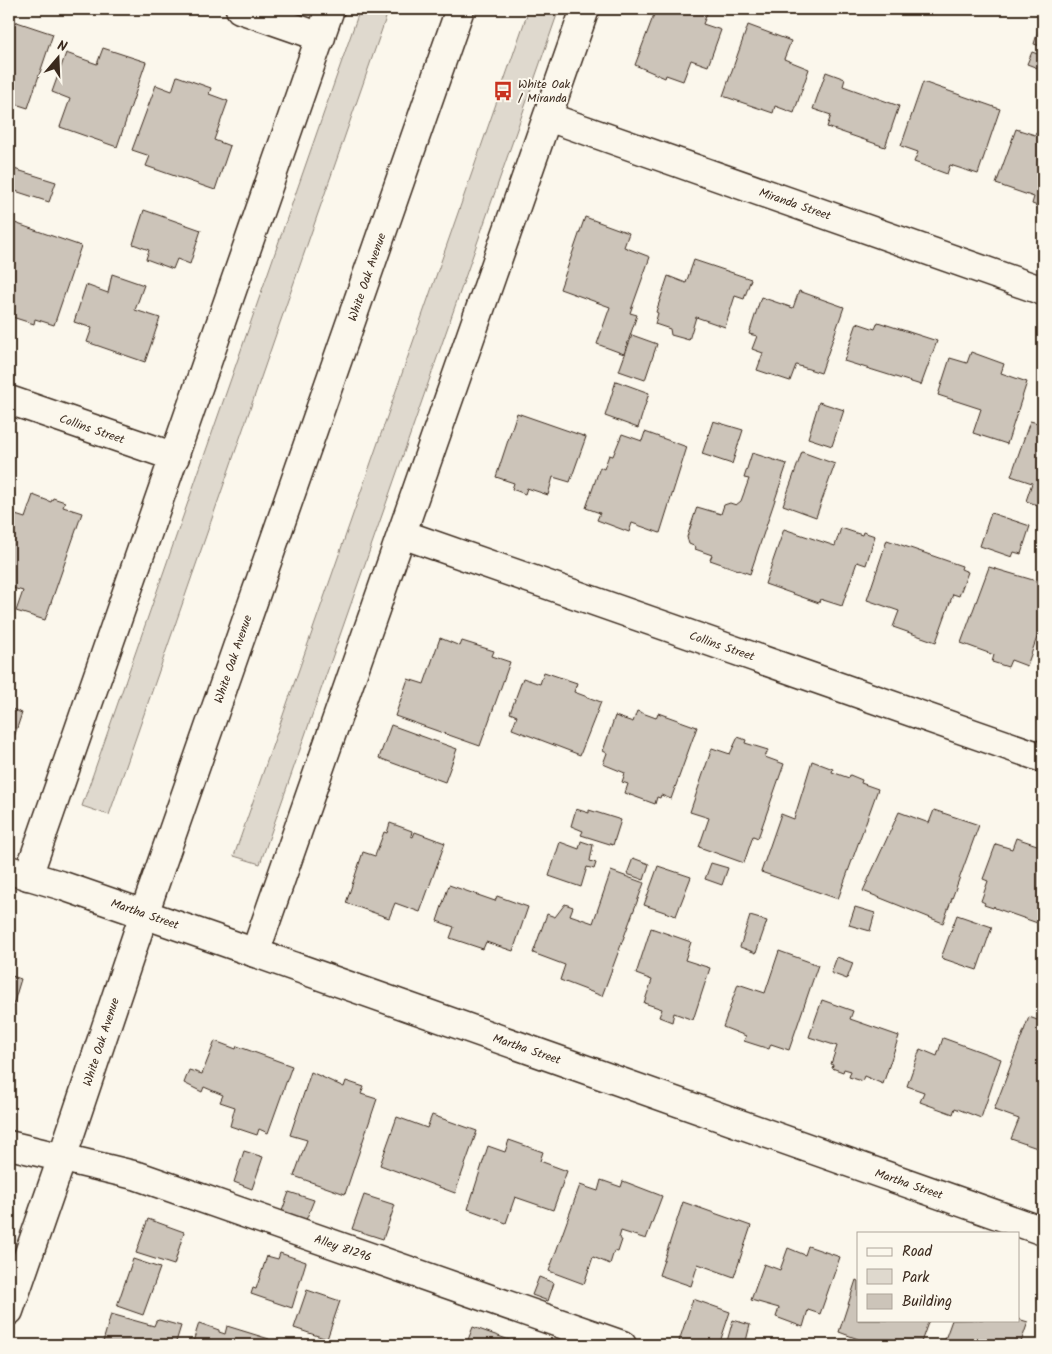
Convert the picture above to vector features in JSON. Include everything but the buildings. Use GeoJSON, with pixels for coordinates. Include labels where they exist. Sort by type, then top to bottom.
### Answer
{"type":"FeatureCollection","features":[{"type":"Feature","properties":{"kind":"street"},"geometry":{"type":"LineString","coordinates":[[240,9],[321,37]]}},
{"type":"Feature","properties":{"kind":"street"},"geometry":{"type":"LineString","coordinates":[[19,873],[176,457],[330,9]]}},
{"type":"Feature","properties":{"kind":"street","name":"White Oak Avenue"},"geometry":{"type":"LineString","coordinates":[[9,1310],[144,914],[460,9]]}},
{"type":"Feature","properties":{"kind":"street"},"geometry":{"type":"LineString","coordinates":[[255,953],[585,9]]}},
{"type":"Feature","properties":{"kind":"street","name":"Miranda Street"},"geometry":{"type":"LineString","coordinates":[[548,117],[1043,291]]}},
{"type":"Feature","properties":{"kind":"street","name":"Collins Street"},"geometry":{"type":"LineString","coordinates":[[9,400],[176,457]]}},
{"type":"Feature","properties":{"kind":"street","name":"Collins Street"},"geometry":{"type":"LineString","coordinates":[[402,534],[1043,758]]}},
{"type":"Feature","properties":{"kind":"street","name":"Martha Street"},"geometry":{"type":"LineString","coordinates":[[19,873],[144,914],[1043,1231]]}},
{"type":"Feature","properties":{"kind":"street","name":"Alley 81296"},"geometry":{"type":"LineString","coordinates":[[9,1145],[138,1176],[622,1345]]}},
{"type":"Feature","properties":{"kind":"green space"},"geometry":{"type":"Polygon","coordinates":[[[360,9],[389,9],[109,815],[82,806],[360,9]]]}},
{"type":"Feature","properties":{"kind":"green space"},"geometry":{"type":"Polygon","coordinates":[[[529,9],[559,9],[260,864],[234,856],[529,9]]]}},
{"type":"Feature","properties":{"kind":"place","name":"White Oak / Miranda"},"geometry":{"type":"Point","coordinates":[503,91]}}]}
